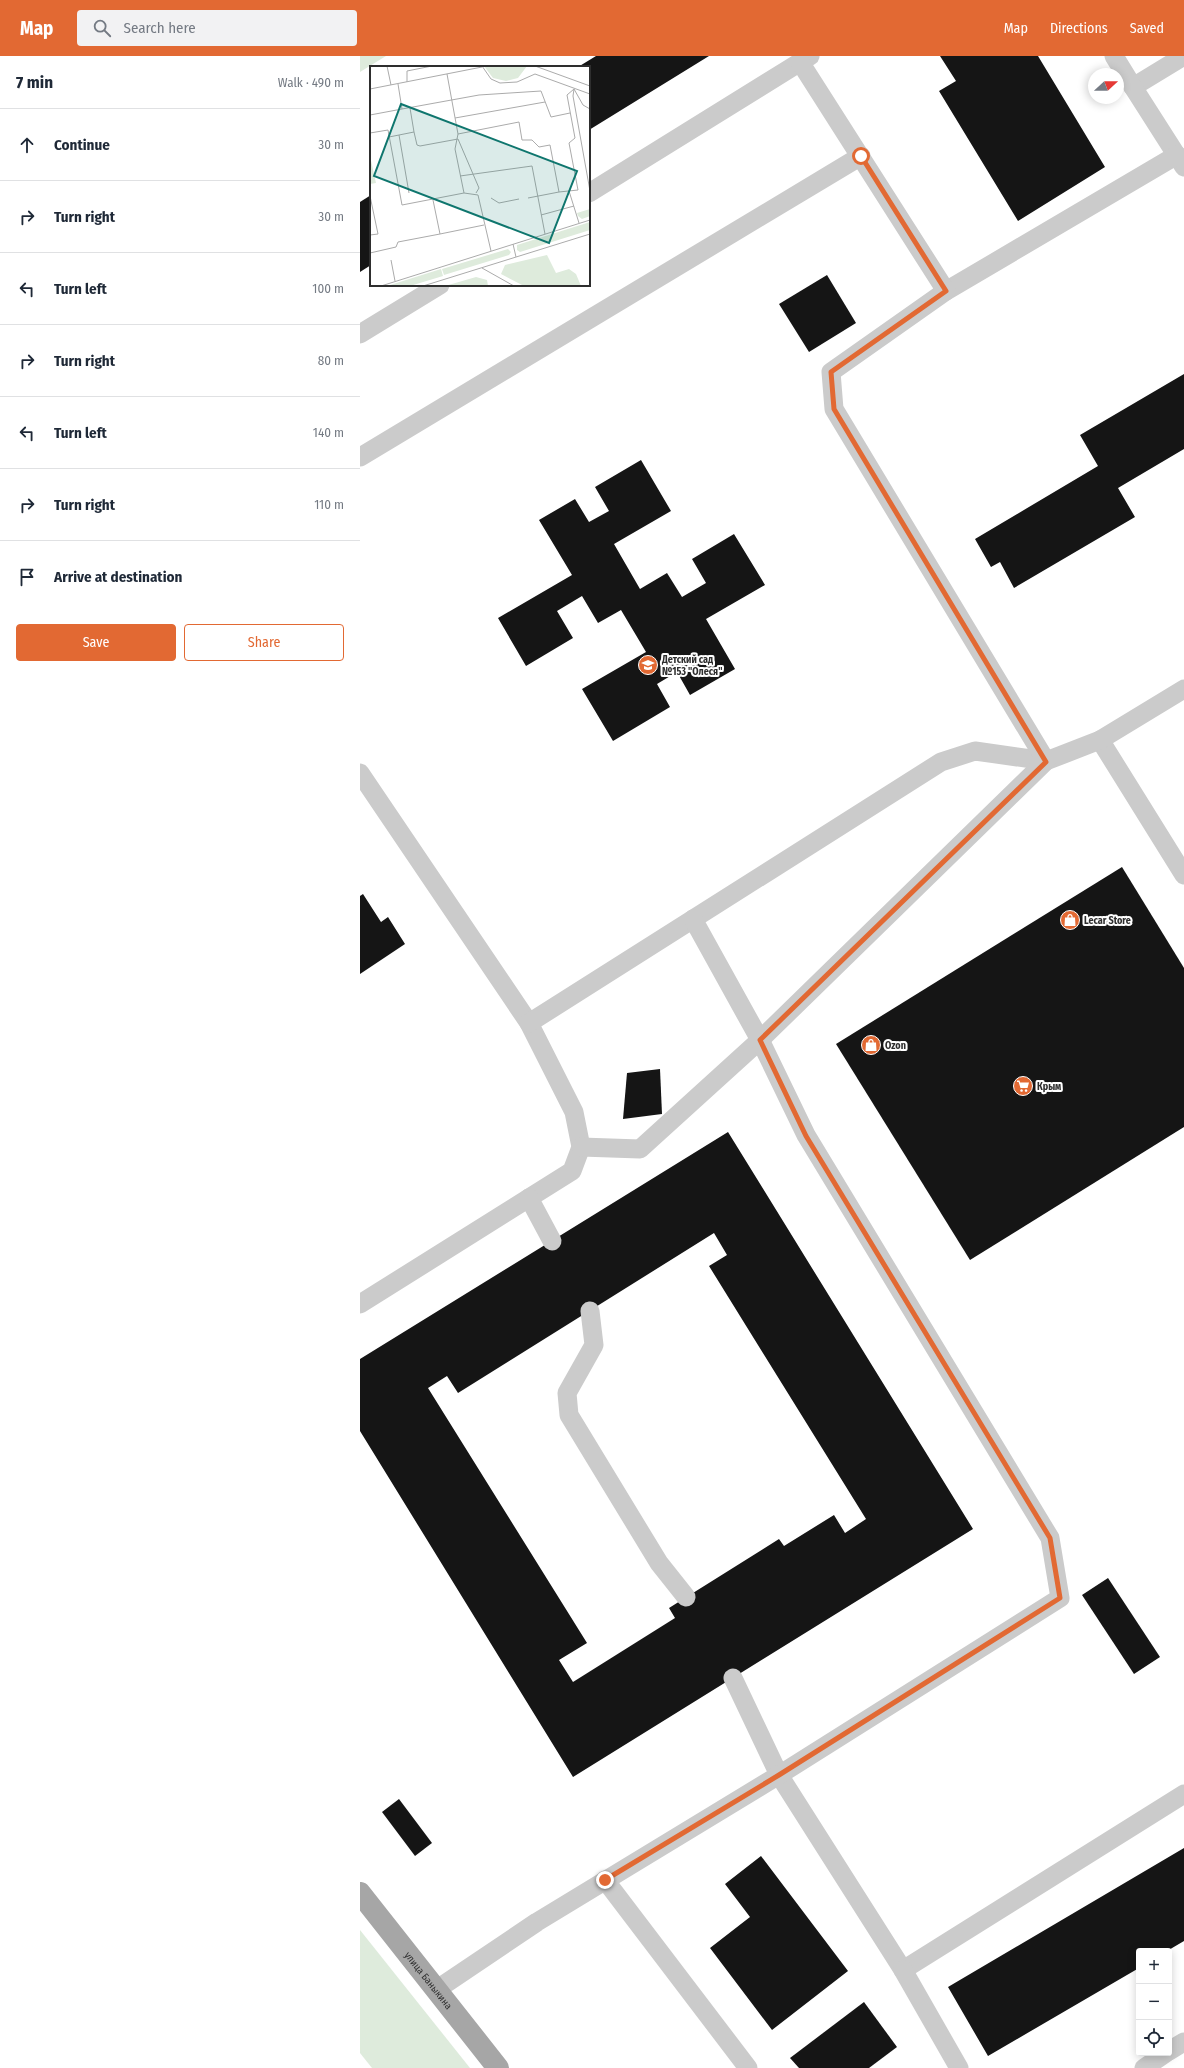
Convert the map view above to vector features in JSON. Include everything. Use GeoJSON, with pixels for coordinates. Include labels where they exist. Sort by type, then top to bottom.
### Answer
{"type":"FeatureCollection","features":[{"type":"Feature","properties":{"kind":"main road","name":"улица Баныкина"},"geometry":{"type":"LineString","coordinates":[[360,1893],[498,2068]]}},
{"type":"Feature","properties":{"kind":"lane"},"geometry":{"type":"LineString","coordinates":[[1046,762],[834,409],[831,372],[946,291],[1180,161],[1114,56]]}},
{"type":"Feature","properties":{"kind":"lane"},"geometry":{"type":"LineString","coordinates":[[1133,87],[1184,56]]}},
{"type":"Feature","properties":{"kind":"lane"},"geometry":{"type":"LineString","coordinates":[[590,192],[805,59],[861,156],[946,291]]}},
{"type":"Feature","properties":{"kind":"lane"},"geometry":{"type":"LineString","coordinates":[[360,457],[861,156]]}},
{"type":"Feature","properties":{"kind":"lane"},"geometry":{"type":"LineString","coordinates":[[360,334],[438,286]]}},
{"type":"Feature","properties":{"kind":"lane"},"geometry":{"type":"LineString","coordinates":[[581,1147],[640,1149],[760,1040],[1046,762],[1100,740],[1184,689]]}},
{"type":"Feature","properties":{"kind":"lane"},"geometry":{"type":"LineString","coordinates":[[1100,740],[1184,875]]}},
{"type":"Feature","properties":{"kind":"lane"},"geometry":{"type":"LineString","coordinates":[[529,1023],[941,762],[975,751],[1046,762]]}},
{"type":"Feature","properties":{"kind":"lane"},"geometry":{"type":"LineString","coordinates":[[360,773],[529,1023],[574,1112],[581,1147],[572,1171],[360,1304]]}},
{"type":"Feature","properties":{"kind":"lane"},"geometry":{"type":"LineString","coordinates":[[436,1990],[537,1922],[779,1775],[1060,1598],[1050,1538],[806,1136],[760,1040],[693,919]]}},
{"type":"Feature","properties":{"kind":"lane"},"geometry":{"type":"LineString","coordinates":[[529,1198],[552,1241]]}},
{"type":"Feature","properties":{"kind":"lane"},"geometry":{"type":"LineString","coordinates":[[590,1310],[594,1345],[567,1393],[569,1415],[660,1563],[686,1597]]}},
{"type":"Feature","properties":{"kind":"lane"},"geometry":{"type":"LineString","coordinates":[[733,1678],[779,1775],[903,1970],[956,2067]]}},
{"type":"Feature","properties":{"kind":"lane"},"geometry":{"type":"LineString","coordinates":[[903,1970],[1184,1794]]}},
{"type":"Feature","properties":{"kind":"lane"},"geometry":{"type":"LineString","coordinates":[[605,1880],[748,2068]]}},
{"type":"Feature","properties":{"kind":"lane"},"geometry":{"type":"LineString","coordinates":[[1172,2049],[1184,2042]]}},
{"type":"Feature","properties":{"kind":"lane"},"geometry":{"type":"LineString","coordinates":[[1144,2068],[1162,2056]]}},
{"type":"Feature","properties":{"kind":"green space"},"geometry":{"type":"Polygon","coordinates":[[[360,56],[386,56],[360,72],[360,56]]]}},
{"type":"Feature","properties":{"kind":"green space"},"geometry":{"type":"Polygon","coordinates":[[[360,1930],[470,2068],[372,2068],[360,2053],[360,1930]]]}},
{"type":"Feature","properties":{"kind":"building"},"geometry":{"type":"Polygon","coordinates":[[[596,56],[709,56],[590,129],[590,66],[580,66],[596,56]]]}},
{"type":"Feature","properties":{"kind":"building"},"geometry":{"type":"Polygon","coordinates":[[[940,56],[1038,56],[1105,167],[1018,221],[939,91],[956,81],[940,56]]]}},
{"type":"Feature","properties":{"kind":"building"},"geometry":{"type":"Polygon","coordinates":[[[370,196],[370,266],[360,272],[360,202],[370,196]]]}},
{"type":"Feature","properties":{"kind":"building"},"geometry":{"type":"Polygon","coordinates":[[[827,275],[856,323],[809,352],[779,304],[827,275]]]}},
{"type":"Feature","properties":{"kind":"building"},"geometry":{"type":"Polygon","coordinates":[[[1184,374],[1184,449],[1118,488],[1135,517],[1014,588],[1000,562],[991,567],[975,539],[1098,466],[1080,435],[1184,374]]]}},
{"type":"Feature","properties":{"kind":"building"},"geometry":{"type":"Polygon","coordinates":[[[641,460],[671,511],[614,544],[640,589],[667,573],[682,597],[706,583],[692,559],[734,534],[765,585],[706,619],[735,669],[690,695],[677,672],[657,684],[670,707],[613,741],[582,689],[646,652],[621,610],[598,623],[582,596],[557,611],[573,638],[526,666],[498,618],[572,575],[539,520],[575,499],[589,522],[609,511],[595,487],[641,460]]]}},
{"type":"Feature","properties":{"kind":"building","name":"Крым"},"geometry":{"type":"Polygon","coordinates":[[[1122,867],[1184,968],[1184,1127],[970,1260],[836,1044],[1122,867]]]}},
{"type":"Feature","properties":{"kind":"building"},"geometry":{"type":"Polygon","coordinates":[[[363,894],[381,922],[388,917],[405,944],[360,974],[360,896],[363,894]]]}},
{"type":"Feature","properties":{"kind":"building"},"geometry":{"type":"Polygon","coordinates":[[[660,1069],[662,1114],[623,1119],[627,1073],[660,1069]]]}},
{"type":"Feature","properties":{"kind":"building"},"geometry":{"type":"Polygon","coordinates":[[[728,1132],[973,1529],[573,1777],[360,1431],[360,1359],[728,1132]],[[714,1233],[458,1393],[447,1376],[428,1388],[587,1643],[559,1660],[573,1682],[675,1618],[669,1608],[779,1539],[784,1546],[834,1515],[845,1533],[866,1519],[709,1266],[727,1255],[714,1233]]]}},
{"type":"Feature","properties":{"kind":"building"},"geometry":{"type":"Polygon","coordinates":[[[1108,1578],[1160,1657],[1134,1674],[1082,1595],[1108,1578]]]}},
{"type":"Feature","properties":{"kind":"building"},"geometry":{"type":"Polygon","coordinates":[[[399,1799],[432,1843],[415,1856],[382,1812],[399,1799]]]}},
{"type":"Feature","properties":{"kind":"building"},"geometry":{"type":"Polygon","coordinates":[[[1184,1848],[1184,1941],[1172,1948],[1136,1948],[1136,1970],[988,2056],[948,1987],[1184,1848]]]}},
{"type":"Feature","properties":{"kind":"building"},"geometry":{"type":"Polygon","coordinates":[[[761,1856],[848,1971],[772,2030],[710,1948],[750,1917],[725,1884],[761,1856]]]}},
{"type":"Feature","properties":{"kind":"building"},"geometry":{"type":"Polygon","coordinates":[[[864,2002],[897,2047],[869,2068],[799,2068],[790,2058],[864,2002]]]}},
{"type":"Feature","properties":{"kind":"place","name":"Детский сад №153 \"Олеся\""},"geometry":{"type":"Point","coordinates":[648,665]}},
{"type":"Feature","properties":{"kind":"place","name":"Lecar Store"},"geometry":{"type":"Point","coordinates":[1070,920]}},
{"type":"Feature","properties":{"kind":"place","name":"Ozon"},"geometry":{"type":"Point","coordinates":[871,1045]}},
{"type":"Feature","properties":{"kind":"place","name":"Крым"},"geometry":{"type":"Point","coordinates":[1023,1086]}},
{"type":"Feature","properties":{"kind":"route"},"geometry":{"type":"LineString","coordinates":[[605,1880],[779,1775],[1060,1598],[1050,1538],[806,1136],[760,1040],[1046,762],[834,409],[831,372],[946,291],[861,156]]}}]}
